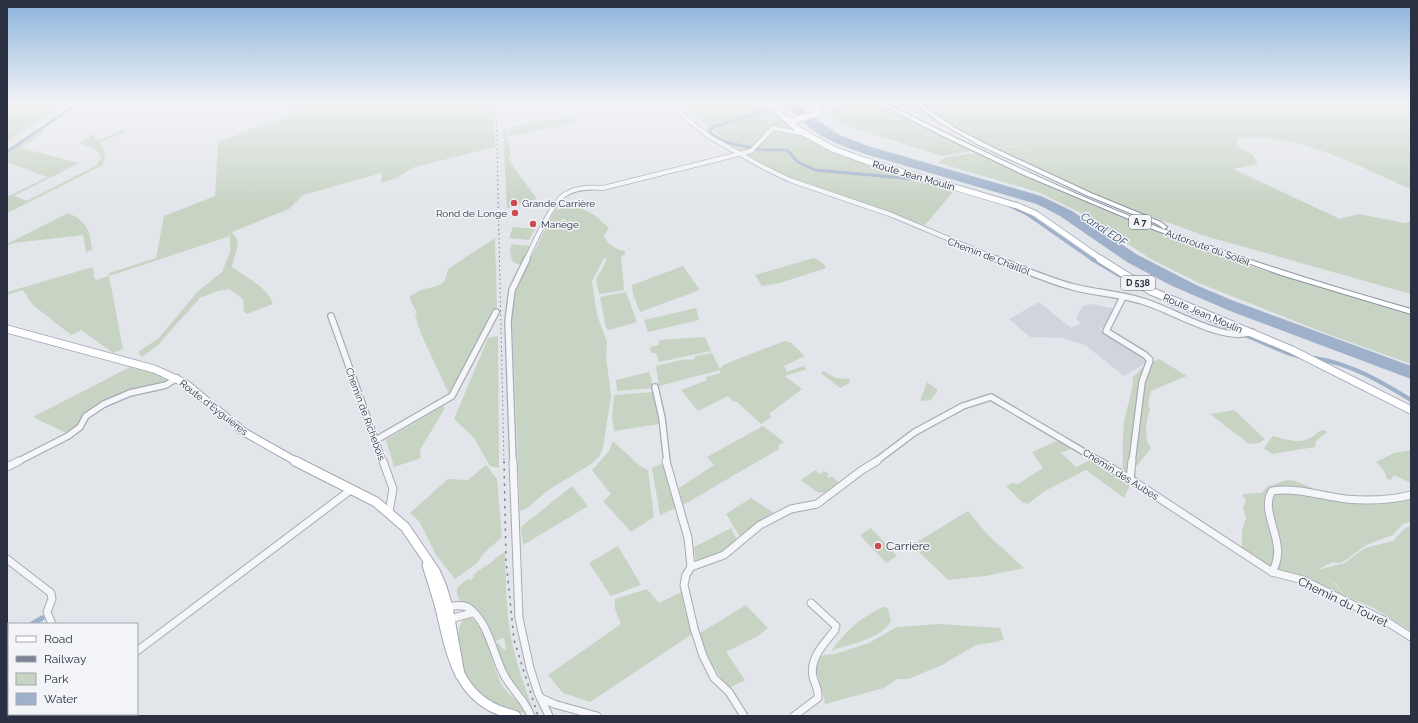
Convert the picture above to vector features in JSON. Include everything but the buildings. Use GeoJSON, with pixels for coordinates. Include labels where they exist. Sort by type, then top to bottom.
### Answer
{"type":"FeatureCollection","features":[{"type":"Feature","properties":{"kind":"highway","name":"Autoroute du Soleil"},"geometry":{"type":"LineString","coordinates":[[950,137],[1018,170],[1155,228],[1270,268],[1411,312]]}},
{"type":"Feature","properties":{"kind":"highway","name":"Autoroute du Soleil"},"geometry":{"type":"LineString","coordinates":[[958,137],[1022,168],[1119,210],[1164,227],[1270,264],[1411,306]]}},
{"type":"Feature","properties":{"kind":"highway"},"geometry":{"type":"LineString","coordinates":[[966,137],[1070,186],[1159,223],[1164,227]]}},
{"type":"Feature","properties":{"kind":"main road","name":"Route Jean Moulin"},"geometry":{"type":"LineString","coordinates":[[811,137],[866,161]]}},
{"type":"Feature","properties":{"kind":"main road","name":"Route Jean Moulin"},"geometry":{"type":"LineString","coordinates":[[811,137],[833,149],[866,161],[1022,207],[1036,214],[1132,280],[1151,291],[1247,334],[1300,353],[1411,410]]}},
{"type":"Feature","properties":{"kind":"main road","name":"Route d'Eyguières"},"geometry":{"type":"LineString","coordinates":[[7,329],[154,369],[177,378],[194,389],[214,408],[244,432],[288,457],[376,502],[405,527],[435,571],[448,616],[460,675],[466,687],[488,706],[516,716]]}},
{"type":"Feature","properties":{"kind":"main road","name":"Route d'Eyguières"},"geometry":{"type":"LineString","coordinates":[[418,544],[448,616]]}},
{"type":"Feature","properties":{"kind":"street","name":"Chemin de Chaillol"},"geometry":{"type":"LineString","coordinates":[[710,137],[790,180],[892,215],[947,239],[1031,272],[1073,286],[1143,301],[1201,325],[1225,332],[1247,334]]}},
{"type":"Feature","properties":{"kind":"street"},"geometry":{"type":"LineString","coordinates":[[547,713],[532,677],[522,638],[519,618],[508,321],[513,286],[556,201],[564,195],[586,187],[603,188],[751,151],[756,148],[766,137]]}},
{"type":"Feature","properties":{"kind":"street"},"geometry":{"type":"LineString","coordinates":[[1123,297],[1106,331],[1145,355],[1150,360],[1142,382],[1130,479]]}},
{"type":"Feature","properties":{"kind":"street"},"geometry":{"type":"LineString","coordinates":[[376,440],[452,396],[496,312]]}},
{"type":"Feature","properties":{"kind":"street","name":"Chemin de Richebois"},"geometry":{"type":"LineString","coordinates":[[331,316],[393,489],[389,512]]}},
{"type":"Feature","properties":{"kind":"street"},"geometry":{"type":"LineString","coordinates":[[7,467],[68,436],[80,427],[86,416],[104,404],[130,393],[166,385],[177,378]]}},
{"type":"Feature","properties":{"kind":"street"},"geometry":{"type":"LineString","coordinates":[[655,387],[662,414],[664,452],[682,516],[691,556],[691,567],[686,575],[684,585],[694,628],[703,656],[714,678],[729,692],[744,716]]}},
{"type":"Feature","properties":{"kind":"street","name":"Chemin des Aubes"},"geometry":{"type":"LineString","coordinates":[[691,567],[724,555],[760,525],[791,509],[817,504],[862,470],[885,456],[902,441],[934,421],[963,406],[991,397],[1130,479],[1272,572]]}},
{"type":"Feature","properties":{"kind":"street"},"geometry":{"type":"LineString","coordinates":[[1272,572],[1277,564],[1279,552],[1268,505],[1269,496],[1272,491],[1285,488],[1347,499],[1396,498],[1411,495]]}},
{"type":"Feature","properties":{"kind":"street"},"geometry":{"type":"LineString","coordinates":[[138,650],[352,489]]}},
{"type":"Feature","properties":{"kind":"street"},"geometry":{"type":"LineString","coordinates":[[7,559],[51,593],[52,599],[46,608],[46,612],[52,623]]}},
{"type":"Feature","properties":{"kind":"street","name":"Chemin du Touret"},"geometry":{"type":"LineString","coordinates":[[1272,572],[1302,580],[1389,623],[1411,637]]}},
{"type":"Feature","properties":{"kind":"street"},"geometry":{"type":"LineString","coordinates":[[794,716],[818,698],[818,690],[812,674],[814,658],[836,626],[811,603]]}},
{"type":"Feature","properties":{"kind":"street"},"geometry":{"type":"LineString","coordinates":[[448,616],[462,606],[469,608],[481,623],[489,638],[509,684],[525,701],[531,716]]}},
{"type":"Feature","properties":{"kind":"street"},"geometry":{"type":"LineString","coordinates":[[448,616],[472,613]]}},
{"type":"Feature","properties":{"kind":"street"},"geometry":{"type":"LineString","coordinates":[[540,698],[551,704],[581,710],[597,716]]}},
{"type":"Feature","properties":{"kind":"shaded area"},"geometry":{"type":"Polygon","coordinates":[[[1039,302],[1071,328],[1081,323],[1076,319],[1082,306],[1093,304],[1115,309],[1105,327],[1100,329],[1102,332],[1145,356],[1148,359],[1146,363],[1124,376],[1085,345],[1063,338],[1030,337],[1009,319],[1039,302]]]}},
{"type":"Feature","properties":{"kind":"green space"},"geometry":{"type":"Polygon","coordinates":[[[7,137],[15,137],[7,142],[7,137]]]}},
{"type":"Feature","properties":{"kind":"green space"},"geometry":{"type":"Polygon","coordinates":[[[33,137],[39,137],[21,148],[79,163],[14,196],[27,201],[97,165],[101,157],[96,149],[79,143],[89,137],[94,137],[95,139],[99,140],[106,137],[114,137],[100,142],[105,153],[103,165],[7,213],[7,197],[47,177],[7,162],[7,154],[33,137]]]}},
{"type":"Feature","properties":{"kind":"green space"},"geometry":{"type":"Polygon","coordinates":[[[232,137],[495,137],[495,147],[415,167],[396,178],[381,183],[382,173],[303,195],[289,209],[232,232],[236,237],[238,245],[232,267],[261,287],[266,292],[273,304],[247,314],[244,312],[243,299],[229,289],[217,291],[200,298],[157,346],[142,357],[138,352],[159,338],[198,291],[222,272],[230,252],[230,236],[109,276],[123,349],[113,353],[81,330],[71,335],[33,305],[23,290],[7,295],[7,292],[93,267],[94,278],[97,280],[108,276],[109,273],[156,258],[164,216],[215,196],[218,142],[232,137]]]}},
{"type":"Feature","properties":{"kind":"green space"},"geometry":{"type":"Polygon","coordinates":[[[503,137],[508,137],[511,156],[508,159],[537,199],[507,208],[503,137]]]}},
{"type":"Feature","properties":{"kind":"green space"},"geometry":{"type":"Polygon","coordinates":[[[722,137],[811,137],[847,157],[953,192],[925,225],[799,183],[740,151],[722,137]]]}},
{"type":"Feature","properties":{"kind":"green space"},"geometry":{"type":"Polygon","coordinates":[[[881,137],[944,137],[973,151],[942,156],[881,137]]]}},
{"type":"Feature","properties":{"kind":"green space"},"geometry":{"type":"Polygon","coordinates":[[[965,137],[1411,137],[1411,189],[1326,152],[1281,140],[1259,138],[1237,139],[1237,145],[1253,155],[1258,164],[1233,169],[1340,219],[1358,214],[1405,223],[1411,221],[1411,294],[1205,236],[1092,195],[990,150],[1017,146],[1034,152],[1017,145],[990,149],[965,137]]]}},
{"type":"Feature","properties":{"kind":"green space"},"geometry":{"type":"Polygon","coordinates":[[[976,153],[1086,202],[1227,259],[1411,315],[1411,364],[1325,333],[1201,284],[1151,259],[1079,212],[1038,192],[939,163],[946,157],[976,153]]]}},
{"type":"Feature","properties":{"kind":"green space"},"geometry":{"type":"Polygon","coordinates":[[[577,206],[594,215],[609,228],[604,235],[609,244],[615,248],[625,251],[625,255],[621,256],[624,290],[599,294],[596,280],[607,259],[604,258],[592,281],[597,315],[607,342],[606,356],[611,396],[603,448],[599,457],[588,466],[548,490],[526,509],[520,511],[512,317],[516,287],[555,210],[577,206]]]}},
{"type":"Feature","properties":{"kind":"green space"},"geometry":{"type":"Polygon","coordinates":[[[68,213],[79,219],[86,227],[89,232],[92,250],[86,252],[83,235],[14,243],[7,246],[7,244],[68,213]]]}},
{"type":"Feature","properties":{"kind":"green space"},"geometry":{"type":"Polygon","coordinates":[[[513,227],[535,229],[529,240],[509,238],[513,227]]]}},
{"type":"Feature","properties":{"kind":"green space"},"geometry":{"type":"Polygon","coordinates":[[[495,238],[497,308],[451,395],[449,394],[422,336],[415,316],[417,313],[410,296],[422,290],[438,286],[444,282],[448,269],[495,238]]]}},
{"type":"Feature","properties":{"kind":"green space"},"geometry":{"type":"Polygon","coordinates":[[[512,244],[530,246],[521,264],[517,264],[512,261],[510,250],[512,244]]]}},
{"type":"Feature","properties":{"kind":"green space"},"geometry":{"type":"Polygon","coordinates":[[[814,258],[824,264],[826,268],[780,283],[762,286],[755,275],[814,258]]]}},
{"type":"Feature","properties":{"kind":"green space"},"geometry":{"type":"Polygon","coordinates":[[[683,266],[700,290],[640,312],[633,294],[632,285],[683,266]]]}},
{"type":"Feature","properties":{"kind":"green space"},"geometry":{"type":"Polygon","coordinates":[[[626,292],[637,322],[609,330],[606,328],[600,297],[626,292]]]}},
{"type":"Feature","properties":{"kind":"green space"},"geometry":{"type":"Polygon","coordinates":[[[696,308],[699,320],[648,332],[644,320],[696,308]]]}},
{"type":"Feature","properties":{"kind":"green space"},"geometry":{"type":"Polygon","coordinates":[[[498,336],[499,468],[490,466],[474,438],[454,419],[488,338],[498,336]]]}},
{"type":"Feature","properties":{"kind":"green space"},"geometry":{"type":"Polygon","coordinates":[[[705,337],[711,351],[659,362],[656,353],[651,353],[650,347],[659,345],[659,340],[705,337]]]}},
{"type":"Feature","properties":{"kind":"green space"},"geometry":{"type":"Polygon","coordinates":[[[784,341],[790,342],[805,356],[784,366],[787,372],[803,366],[807,369],[785,376],[802,389],[769,414],[772,417],[761,424],[736,401],[734,402],[728,396],[698,411],[681,390],[707,380],[706,377],[720,373],[720,370],[659,386],[656,366],[686,359],[695,359],[695,356],[712,353],[720,369],[723,365],[784,341]]]}},
{"type":"Feature","properties":{"kind":"green space"},"geometry":{"type":"Polygon","coordinates":[[[1159,359],[1187,376],[1151,391],[1148,403],[1150,410],[1147,419],[1146,432],[1147,442],[1151,448],[1135,468],[1137,481],[1123,473],[1123,435],[1125,417],[1132,389],[1133,377],[1143,367],[1159,359]]]}},
{"type":"Feature","properties":{"kind":"green space"},"geometry":{"type":"Polygon","coordinates":[[[130,367],[164,376],[171,380],[163,385],[100,405],[75,430],[68,434],[33,417],[130,367]]]}},
{"type":"Feature","properties":{"kind":"green space"},"geometry":{"type":"Polygon","coordinates":[[[823,371],[836,378],[850,379],[849,383],[840,388],[821,373],[823,371]]]}},
{"type":"Feature","properties":{"kind":"green space"},"geometry":{"type":"Polygon","coordinates":[[[649,372],[654,388],[617,391],[616,380],[649,372]]]}},
{"type":"Feature","properties":{"kind":"green space"},"geometry":{"type":"Polygon","coordinates":[[[927,382],[938,390],[931,400],[920,401],[927,382]]]}},
{"type":"Feature","properties":{"kind":"green space"},"geometry":{"type":"Polygon","coordinates":[[[654,392],[659,415],[659,424],[614,431],[612,418],[614,395],[654,392]]]}},
{"type":"Feature","properties":{"kind":"green space"},"geometry":{"type":"Polygon","coordinates":[[[443,406],[445,408],[420,450],[421,458],[394,467],[386,440],[443,406]]]}},
{"type":"Feature","properties":{"kind":"green space"},"geometry":{"type":"Polygon","coordinates":[[[1234,410],[1265,439],[1259,443],[1249,444],[1210,414],[1234,410]]]}},
{"type":"Feature","properties":{"kind":"green space"},"geometry":{"type":"Polygon","coordinates":[[[763,426],[784,442],[778,446],[779,449],[683,505],[679,488],[714,465],[707,457],[763,426]]]}},
{"type":"Feature","properties":{"kind":"green space"},"geometry":{"type":"Polygon","coordinates":[[[1325,430],[1327,432],[1316,441],[1315,447],[1272,454],[1264,448],[1273,436],[1299,441],[1309,439],[1318,432],[1325,430]]]}},
{"type":"Feature","properties":{"kind":"green space"},"geometry":{"type":"Polygon","coordinates":[[[1059,440],[1073,448],[1061,453],[1076,467],[1092,459],[1131,483],[1124,498],[1086,470],[1043,492],[1028,504],[1022,502],[1006,486],[1012,483],[1018,484],[1043,468],[1032,452],[1059,440]]]}},
{"type":"Feature","properties":{"kind":"green space"},"geometry":{"type":"Polygon","coordinates":[[[613,441],[639,465],[648,470],[654,517],[631,532],[603,501],[611,494],[592,470],[609,451],[613,441]]]}},
{"type":"Feature","properties":{"kind":"green space"},"geometry":{"type":"Polygon","coordinates":[[[1411,450],[1411,475],[1409,477],[1411,478],[1411,483],[1394,475],[1391,480],[1387,479],[1384,470],[1376,462],[1394,453],[1411,450]]]}},
{"type":"Feature","properties":{"kind":"green space"},"geometry":{"type":"Polygon","coordinates":[[[664,463],[678,507],[660,515],[652,468],[664,463]]]}},
{"type":"Feature","properties":{"kind":"green space"},"geometry":{"type":"Polygon","coordinates":[[[486,465],[497,479],[502,537],[483,554],[477,563],[455,579],[436,555],[419,521],[410,513],[448,479],[468,480],[486,465]]]}},
{"type":"Feature","properties":{"kind":"green space"},"geometry":{"type":"Polygon","coordinates":[[[815,470],[820,474],[824,471],[829,474],[827,476],[829,478],[832,476],[839,483],[824,493],[817,492],[801,480],[815,470]]]}},
{"type":"Feature","properties":{"kind":"green space"},"geometry":{"type":"Polygon","coordinates":[[[1287,480],[1296,481],[1339,500],[1411,498],[1410,522],[1403,524],[1393,535],[1366,545],[1346,560],[1340,563],[1333,562],[1317,570],[1345,563],[1365,548],[1393,541],[1405,528],[1411,526],[1411,631],[1372,607],[1348,598],[1350,599],[1351,603],[1276,572],[1242,547],[1242,531],[1246,518],[1243,508],[1246,501],[1242,494],[1261,493],[1269,486],[1287,480]],[[1316,570],[1335,584],[1345,596],[1336,584],[1316,570]]]}},
{"type":"Feature","properties":{"kind":"green space"},"geometry":{"type":"Polygon","coordinates":[[[572,486],[588,506],[523,545],[521,527],[572,486]]]}},
{"type":"Feature","properties":{"kind":"green space"},"geometry":{"type":"Polygon","coordinates":[[[751,498],[774,513],[761,520],[740,537],[726,514],[751,498]]]}},
{"type":"Feature","properties":{"kind":"green space"},"geometry":{"type":"Polygon","coordinates":[[[968,511],[988,535],[1024,568],[986,576],[948,580],[912,545],[968,511]]]}},
{"type":"Feature","properties":{"kind":"green space"},"geometry":{"type":"Polygon","coordinates":[[[731,528],[737,540],[724,551],[696,561],[694,547],[731,528]]]}},
{"type":"Feature","properties":{"kind":"green space","name":"Carrière"},"geometry":{"type":"Polygon","coordinates":[[[871,528],[897,556],[886,563],[860,535],[871,528]]]}},
{"type":"Feature","properties":{"kind":"green space"},"geometry":{"type":"Polygon","coordinates":[[[618,546],[641,585],[611,596],[589,563],[618,546]]]}},
{"type":"Feature","properties":{"kind":"green space"},"geometry":{"type":"Polygon","coordinates":[[[505,552],[507,602],[511,639],[518,666],[533,710],[524,694],[506,674],[495,646],[498,642],[504,650],[506,649],[504,638],[493,642],[457,595],[457,588],[467,579],[471,580],[474,577],[473,575],[505,552]]]}},
{"type":"Feature","properties":{"kind":"green space"},"geometry":{"type":"Polygon","coordinates":[[[647,589],[659,603],[681,592],[684,593],[692,634],[590,702],[563,693],[548,675],[621,624],[615,609],[615,599],[647,589]]]}},
{"type":"Feature","properties":{"kind":"green space"},"geometry":{"type":"Polygon","coordinates":[[[746,605],[768,628],[758,636],[726,652],[745,680],[729,688],[711,662],[700,633],[746,605]]]}},
{"type":"Feature","properties":{"kind":"green space"},"geometry":{"type":"Polygon","coordinates":[[[883,607],[888,608],[891,621],[886,627],[873,637],[832,650],[854,625],[883,607]]]}},
{"type":"Feature","properties":{"kind":"green space"},"geometry":{"type":"Polygon","coordinates":[[[470,616],[486,639],[501,683],[521,705],[526,713],[498,706],[482,696],[469,682],[462,667],[458,637],[462,622],[470,616]]]}},
{"type":"Feature","properties":{"kind":"green space"},"geometry":{"type":"Polygon","coordinates":[[[939,624],[1000,628],[1004,639],[996,642],[976,645],[942,665],[908,679],[897,679],[884,688],[825,704],[817,671],[816,660],[824,655],[835,654],[869,643],[897,627],[939,624]]]}},
{"type":"Feature","properties":{"kind":"water","name":"Canal EDF"},"geometry":{"type":"Polygon","coordinates":[[[823,137],[844,137],[868,146],[1041,196],[1072,211],[1136,254],[1196,285],[1234,301],[1411,366],[1411,379],[1230,311],[1170,285],[1127,262],[1060,216],[1037,204],[865,154],[823,137]]]}},
{"type":"Feature","properties":{"kind":"waterway"},"geometry":{"type":"LineString","coordinates":[[7,152],[29,137]]}},
{"type":"Feature","properties":{"kind":"waterway"},"geometry":{"type":"LineString","coordinates":[[716,137],[723,141],[753,148]]}},
{"type":"Feature","properties":{"kind":"waterway"},"geometry":{"type":"LineString","coordinates":[[756,149],[787,150],[798,162],[815,170],[915,179],[936,185]]}},
{"type":"Feature","properties":{"kind":"waterway"},"geometry":{"type":"LineString","coordinates":[[1010,206],[1027,214],[1093,260]]}},
{"type":"Feature","properties":{"kind":"waterway"},"geometry":{"type":"LineString","coordinates":[[1092,259],[1141,288]]}},
{"type":"Feature","properties":{"kind":"waterway"},"geometry":{"type":"LineString","coordinates":[[1170,303],[1287,353],[1301,357]]}},
{"type":"Feature","properties":{"kind":"waterway"},"geometry":{"type":"LineString","coordinates":[[1315,358],[1341,364],[1365,374],[1411,400]]}},
{"type":"Feature","properties":{"kind":"waterway"},"geometry":{"type":"LineString","coordinates":[[34,623],[42,618]]}},
{"type":"Feature","properties":{"kind":"railway"},"geometry":{"type":"LineString","coordinates":[[497,137],[504,462]]}},
{"type":"Feature","properties":{"kind":"railway"},"geometry":{"type":"LineString","coordinates":[[504,461],[506,560],[514,640],[538,716]]}},
{"type":"Feature","properties":{"kind":"place","name":"Grande Carrière"},"geometry":{"type":"Point","coordinates":[514,203]}},
{"type":"Feature","properties":{"kind":"place","name":"Rond de Longe"},"geometry":{"type":"Point","coordinates":[515,213]}},
{"type":"Feature","properties":{"kind":"place","name":"Manège"},"geometry":{"type":"Point","coordinates":[533,224]}},
{"type":"Feature","properties":{"kind":"place","name":"Carrière"},"geometry":{"type":"Point","coordinates":[878,546]}}]}
